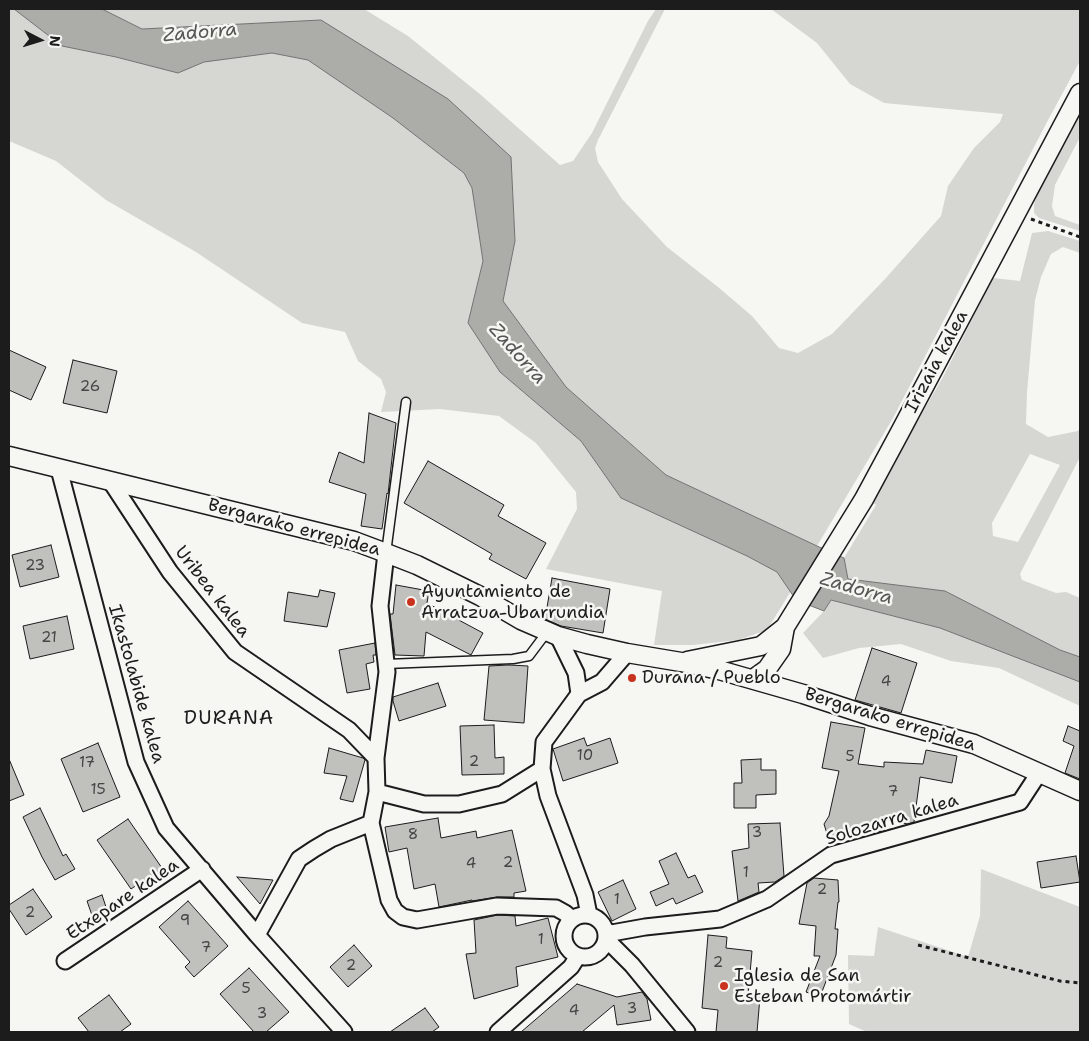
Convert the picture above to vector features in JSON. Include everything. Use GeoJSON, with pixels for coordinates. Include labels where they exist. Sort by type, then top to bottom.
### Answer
{"type":"FeatureCollection","features":[{"type":"Feature","properties":{"kind":"street","name":"Irizaia kalea"},"geometry":{"type":"LineString","coordinates":[[753,679],[767,669],[781,649],[786,627],[864,498],[1080,93]]}},
{"type":"Feature","properties":{"kind":"street","name":"Bergarako errepidea"},"geometry":{"type":"LineString","coordinates":[[9,456],[354,541],[417,565],[480,596],[521,620],[553,634],[587,644],[681,662],[753,679],[870,716],[974,744],[1080,791]]}},
{"type":"Feature","properties":{"kind":"street","name":"Ikastolabide kalea"},"geometry":{"type":"LineString","coordinates":[[59,469],[136,762],[166,828],[257,935],[344,1032]]}},
{"type":"Feature","properties":{"kind":"street","name":"Uribea kalea"},"geometry":{"type":"LineString","coordinates":[[111,482],[170,572],[234,652],[349,730],[376,758]]}},
{"type":"Feature","properties":{"kind":"street"},"geometry":{"type":"LineString","coordinates":[[386,553],[380,606],[386,672],[376,758],[377,792],[371,823],[389,900],[395,911],[403,917],[417,920],[497,906],[556,908],[572,919]]}},
{"type":"Feature","properties":{"kind":"street","name":"Irizaia kalea"},"geometry":{"type":"LineString","coordinates":[[681,662],[761,646],[786,627]]}},
{"type":"Feature","properties":{"kind":"street"},"geometry":{"type":"LineString","coordinates":[[553,634],[576,673],[579,694]]}},
{"type":"Feature","properties":{"kind":"street"},"geometry":{"type":"LineString","coordinates":[[753,679],[761,646]]}},
{"type":"Feature","properties":{"kind":"street"},"geometry":{"type":"LineString","coordinates":[[589,915],[585,895],[548,796],[542,769],[544,742],[579,694],[602,682],[627,653]]}},
{"type":"Feature","properties":{"kind":"street"},"geometry":{"type":"LineString","coordinates":[[776,657],[777,671],[783,679],[802,694]]}},
{"type":"Feature","properties":{"kind":"street"},"geometry":{"type":"LineString","coordinates":[[377,792],[424,804],[459,804],[502,794],[542,769]]}},
{"type":"Feature","properties":{"kind":"street","name":"Solozarra kalea"},"geometry":{"type":"LineString","coordinates":[[606,937],[644,927],[720,919],[767,899],[831,856],[1020,802],[1038,774]]}},
{"type":"Feature","properties":{"kind":"street"},"geometry":{"type":"LineString","coordinates":[[257,935],[299,858],[330,839],[371,823]]}},
{"type":"Feature","properties":{"kind":"street","name":"Etxepare kalea"},"geometry":{"type":"LineString","coordinates":[[65,962],[202,869]]}},
{"type":"Feature","properties":{"kind":"street"},"geometry":{"type":"LineString","coordinates":[[606,937],[600,952],[587,958],[578,956],[568,950],[563,938],[567,924],[578,916],[589,915],[601,922],[606,937],[632,965],[687,1032]]}},
{"type":"Feature","properties":{"kind":"street"},"geometry":{"type":"LineString","coordinates":[[498,1032],[571,967],[578,956]]}},
{"type":"Feature","properties":{"kind":"lane"},"geometry":{"type":"LineString","coordinates":[[386,553],[406,402]]}},
{"type":"Feature","properties":{"kind":"lane"},"geometry":{"type":"LineString","coordinates":[[386,664],[513,660],[529,656],[553,634]]}},
{"type":"Feature","properties":{"kind":"path"},"geometry":{"type":"LineString","coordinates":[[1016,214],[1080,236]]}},
{"type":"Feature","properties":{"kind":"path"},"geometry":{"type":"LineString","coordinates":[[918,945],[1060,981],[1080,983]]}},
{"type":"Feature","properties":{"kind":"shaded area"},"geometry":{"type":"Polygon","coordinates":[[[9,9],[14,9],[62,46],[116,57],[178,73],[204,62],[272,53],[308,60],[393,118],[464,173],[472,188],[483,261],[468,323],[500,372],[581,441],[621,498],[747,556],[777,572],[791,591],[767,630],[738,640],[693,645],[654,645],[662,591],[546,569],[577,509],[576,492],[536,443],[499,416],[440,409],[381,412],[386,392],[381,379],[358,361],[345,332],[302,323],[196,252],[106,200],[56,161],[9,141],[9,9]]]}},
{"type":"Feature","properties":{"kind":"shaded area"},"geometry":{"type":"Polygon","coordinates":[[[102,9],[364,9],[408,36],[481,95],[560,165],[573,161],[592,133],[648,21],[656,9],[665,9],[598,140],[595,148],[598,162],[622,199],[667,247],[752,316],[779,348],[798,353],[832,334],[885,279],[941,216],[948,186],[974,148],[1000,122],[1003,114],[884,103],[850,84],[817,43],[771,9],[1080,9],[1080,61],[893,418],[817,546],[666,475],[566,387],[503,301],[515,241],[511,157],[321,20],[142,29],[102,9]]]}},
{"type":"Feature","properties":{"kind":"shaded area"},"geometry":{"type":"Polygon","coordinates":[[[1080,111],[1080,137],[1055,185],[1052,206],[1055,216],[1080,225],[1080,231],[1039,218],[1034,213],[1034,205],[1037,194],[1080,111]]]}},
{"type":"Feature","properties":{"kind":"shaded area"},"geometry":{"type":"Polygon","coordinates":[[[1048,231],[1080,241],[1080,253],[1063,247],[1051,254],[1041,277],[1035,300],[1026,424],[1048,437],[1078,431],[1080,428],[1080,457],[1020,574],[1022,580],[1056,593],[1066,592],[1080,598],[1080,657],[1060,650],[945,591],[848,579],[844,558],[876,505],[871,501],[943,377],[993,278],[1020,281],[1032,233],[1048,231]],[[1030,454],[992,523],[993,536],[1018,542],[1060,465],[1030,454]]]}},
{"type":"Feature","properties":{"kind":"shaded area"},"geometry":{"type":"Polygon","coordinates":[[[831,600],[940,628],[1080,682],[1080,706],[999,668],[951,661],[901,644],[859,648],[823,658],[803,633],[824,611],[831,600]]]}},
{"type":"Feature","properties":{"kind":"shaded area"},"geometry":{"type":"Polygon","coordinates":[[[981,869],[1080,907],[1080,1032],[867,1032],[849,1024],[848,955],[874,956],[878,927],[968,957],[980,916],[981,869]]]}},
{"type":"Feature","properties":{"kind":"water","name":"Zadorra"},"geometry":{"type":"Polygon","coordinates":[[[14,9],[102,9],[142,29],[321,20],[448,99],[511,157],[515,241],[503,301],[566,387],[666,475],[844,558],[848,579],[945,591],[1060,650],[1080,657],[1080,682],[940,628],[831,600],[824,611],[806,604],[794,597],[777,572],[747,556],[621,498],[581,441],[500,372],[468,323],[483,261],[472,188],[464,173],[393,118],[308,60],[272,53],[204,62],[178,73],[116,57],[62,46],[14,9]]]}},
{"type":"Feature","properties":{"kind":"building"},"geometry":{"type":"Polygon","coordinates":[[[9,350],[46,367],[31,400],[9,390],[9,350]]]}},
{"type":"Feature","properties":{"kind":"building"},"geometry":{"type":"Polygon","coordinates":[[[73,360],[117,371],[107,413],[63,403],[73,360]]]}},
{"type":"Feature","properties":{"kind":"building"},"geometry":{"type":"Polygon","coordinates":[[[369,413],[396,423],[382,529],[361,526],[366,494],[329,482],[339,452],[364,463],[369,413]]]}},
{"type":"Feature","properties":{"kind":"building"},"geometry":{"type":"Polygon","coordinates":[[[428,461],[504,505],[498,516],[546,543],[526,579],[489,559],[492,554],[404,503],[428,461]]]}},
{"type":"Feature","properties":{"kind":"building"},"geometry":{"type":"Polygon","coordinates":[[[51,545],[59,577],[20,587],[12,555],[51,545]]]}},
{"type":"Feature","properties":{"kind":"building"},"geometry":{"type":"Polygon","coordinates":[[[552,578],[610,589],[603,633],[561,626],[545,619],[552,578]]]}},
{"type":"Feature","properties":{"kind":"building"},"geometry":{"type":"Polygon","coordinates":[[[396,585],[429,591],[427,603],[483,633],[471,655],[426,632],[424,656],[395,655],[390,614],[393,614],[396,585]]]}},
{"type":"Feature","properties":{"kind":"building"},"geometry":{"type":"Polygon","coordinates":[[[320,590],[335,593],[327,627],[284,621],[288,592],[318,597],[320,590]]]}},
{"type":"Feature","properties":{"kind":"building"},"geometry":{"type":"Polygon","coordinates":[[[67,616],[74,649],[30,659],[23,626],[67,616]]]}},
{"type":"Feature","properties":{"kind":"building"},"geometry":{"type":"Polygon","coordinates":[[[375,643],[376,655],[373,655],[374,662],[366,664],[370,689],[347,693],[339,650],[375,643]]]}},
{"type":"Feature","properties":{"kind":"building"},"geometry":{"type":"Polygon","coordinates":[[[872,648],[917,663],[901,713],[855,700],[872,648]]]}},
{"type":"Feature","properties":{"kind":"building"},"geometry":{"type":"Polygon","coordinates":[[[489,666],[528,666],[524,723],[484,720],[489,666]]]}},
{"type":"Feature","properties":{"kind":"building"},"geometry":{"type":"Polygon","coordinates":[[[438,683],[446,706],[399,721],[393,697],[438,683]]]}},
{"type":"Feature","properties":{"kind":"building"},"geometry":{"type":"Polygon","coordinates":[[[831,722],[865,728],[858,764],[884,767],[884,762],[923,764],[926,750],[957,756],[952,783],[920,777],[914,822],[908,824],[885,820],[884,830],[879,832],[841,830],[839,839],[828,837],[824,824],[829,816],[839,771],[822,768],[831,722]]]}},
{"type":"Feature","properties":{"kind":"building"},"geometry":{"type":"Polygon","coordinates":[[[494,725],[495,758],[504,757],[504,774],[462,775],[460,726],[494,725]]]}},
{"type":"Feature","properties":{"kind":"building"},"geometry":{"type":"Polygon","coordinates":[[[1068,726],[1080,731],[1080,779],[1065,773],[1074,746],[1063,741],[1068,726]]]}},
{"type":"Feature","properties":{"kind":"building"},"geometry":{"type":"Polygon","coordinates":[[[584,738],[587,746],[610,738],[618,763],[563,781],[553,749],[584,738]]]}},
{"type":"Feature","properties":{"kind":"building"},"geometry":{"type":"Polygon","coordinates":[[[98,743],[120,797],[83,812],[61,759],[98,743]]]}},
{"type":"Feature","properties":{"kind":"building"},"geometry":{"type":"Polygon","coordinates":[[[329,748],[365,760],[353,802],[340,799],[347,776],[324,773],[329,748]]]}},
{"type":"Feature","properties":{"kind":"building"},"geometry":{"type":"Polygon","coordinates":[[[9,759],[24,795],[9,801],[9,759]]]}},
{"type":"Feature","properties":{"kind":"building"},"geometry":{"type":"Polygon","coordinates":[[[761,759],[761,770],[776,770],[776,794],[756,795],[756,808],[734,808],[734,783],[742,783],[741,760],[761,759]]]}},
{"type":"Feature","properties":{"kind":"building"},"geometry":{"type":"Polygon","coordinates":[[[40,808],[63,856],[66,854],[75,869],[55,880],[23,817],[40,808]]]}},
{"type":"Feature","properties":{"kind":"building"},"geometry":{"type":"Polygon","coordinates":[[[438,818],[441,838],[476,831],[477,838],[512,830],[526,891],[514,893],[514,897],[472,900],[439,907],[435,884],[414,889],[407,848],[389,852],[385,827],[438,818]]]}},
{"type":"Feature","properties":{"kind":"building"},"geometry":{"type":"Polygon","coordinates":[[[128,819],[162,868],[131,889],[97,840],[128,819]]]}},
{"type":"Feature","properties":{"kind":"building"},"geometry":{"type":"Polygon","coordinates":[[[780,823],[784,876],[775,882],[758,883],[759,892],[738,901],[732,851],[749,848],[748,824],[780,823]]]}},
{"type":"Feature","properties":{"kind":"building"},"geometry":{"type":"Polygon","coordinates":[[[676,853],[688,878],[695,875],[703,892],[676,904],[673,898],[656,906],[650,892],[669,884],[659,861],[676,853]]]}},
{"type":"Feature","properties":{"kind":"building"},"geometry":{"type":"Polygon","coordinates":[[[1076,856],[1080,882],[1041,888],[1037,862],[1076,856]]]}},
{"type":"Feature","properties":{"kind":"building"},"geometry":{"type":"Polygon","coordinates":[[[237,877],[273,880],[260,904],[237,877]]]}},
{"type":"Feature","properties":{"kind":"building"},"geometry":{"type":"Polygon","coordinates":[[[814,878],[838,880],[839,902],[835,929],[838,929],[836,955],[820,997],[806,992],[820,956],[814,956],[816,926],[799,924],[807,883],[814,878]]]}},
{"type":"Feature","properties":{"kind":"building"},"geometry":{"type":"Polygon","coordinates":[[[623,880],[636,909],[612,921],[598,892],[623,880]]]}},
{"type":"Feature","properties":{"kind":"building"},"geometry":{"type":"Polygon","coordinates":[[[33,889],[52,917],[26,935],[9,909],[9,905],[33,889]]]}},
{"type":"Feature","properties":{"kind":"building"},"geometry":{"type":"Polygon","coordinates":[[[102,895],[109,916],[94,921],[87,901],[102,895]]]}},
{"type":"Feature","properties":{"kind":"building"},"geometry":{"type":"Polygon","coordinates":[[[188,901],[228,946],[194,977],[185,967],[190,962],[159,927],[188,901]]]}},
{"type":"Feature","properties":{"kind":"building"},"geometry":{"type":"Polygon","coordinates":[[[498,915],[515,916],[516,926],[548,918],[558,957],[516,967],[518,986],[474,999],[466,954],[476,953],[474,920],[498,915]]]}},
{"type":"Feature","properties":{"kind":"building","name":"Iglesia de San Esteban Protomártir"},"geometry":{"type":"Polygon","coordinates":[[[708,935],[727,937],[726,948],[752,951],[748,996],[760,997],[757,1032],[716,1032],[718,1010],[702,1008],[708,935]]]}},
{"type":"Feature","properties":{"kind":"building"},"geometry":{"type":"Polygon","coordinates":[[[354,945],[372,966],[348,987],[330,967],[354,945]]]}},
{"type":"Feature","properties":{"kind":"building"},"geometry":{"type":"Polygon","coordinates":[[[249,968],[289,1012],[266,1032],[254,1032],[220,994],[249,968]]]}},
{"type":"Feature","properties":{"kind":"building"},"geometry":{"type":"Polygon","coordinates":[[[577,984],[617,997],[642,992],[647,999],[651,1020],[617,1025],[614,1005],[582,1032],[521,1032],[577,984]]]}},
{"type":"Feature","properties":{"kind":"building"},"geometry":{"type":"Polygon","coordinates":[[[109,995],[131,1024],[120,1032],[89,1032],[78,1018],[109,995]]]}},
{"type":"Feature","properties":{"kind":"building"},"geometry":{"type":"Polygon","coordinates":[[[425,1008],[439,1027],[432,1032],[390,1032],[425,1008]]]}},
{"type":"Feature","properties":{"kind":"place","name":"Ayuntamiento de Arratzua-Ubarrundia"},"geometry":{"type":"Point","coordinates":[411,602]}},
{"type":"Feature","properties":{"kind":"place","name":"Durana / Pueblo"},"geometry":{"type":"Point","coordinates":[632,678]}},
{"type":"Feature","properties":{"kind":"place","name":"Iglesia de San Esteban Protomártir"},"geometry":{"type":"Point","coordinates":[724,986]}},
{"type":"Feature","properties":{"kind":"district","name":"DURANA"},"geometry":{"type":"Point","coordinates":[229,719]}}]}
